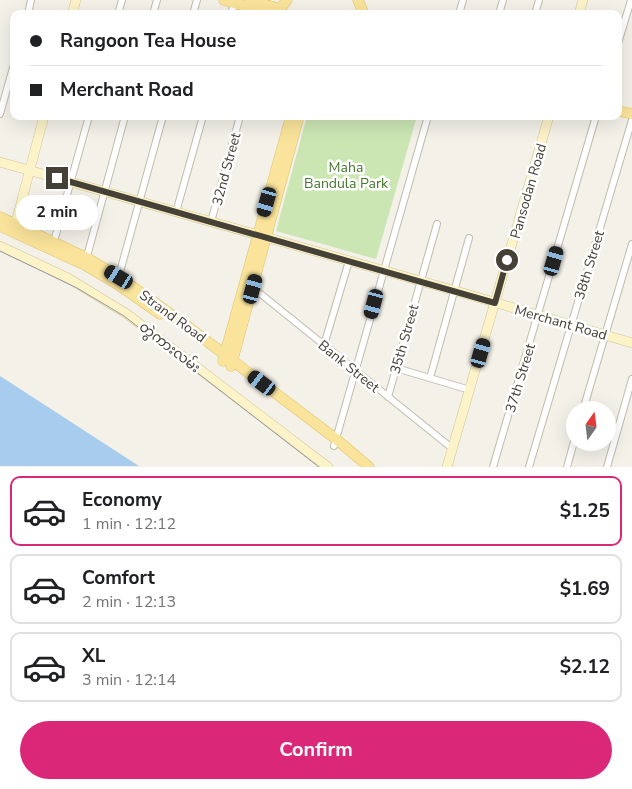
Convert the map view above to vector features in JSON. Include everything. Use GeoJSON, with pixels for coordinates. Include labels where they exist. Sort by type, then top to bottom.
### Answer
{"type":"FeatureCollection","features":[{"type":"Feature","properties":{"kind":"main road"},"geometry":{"type":"LineString","coordinates":[[224,0],[273,10],[287,0]]}},
{"type":"Feature","properties":{"kind":"main road"},"geometry":{"type":"LineString","coordinates":[[249,0],[273,10]]}},
{"type":"Feature","properties":{"kind":"main road"},"geometry":{"type":"LineString","coordinates":[[14,229],[43,120]]}},
{"type":"Feature","properties":{"kind":"main road"},"geometry":{"type":"LineString","coordinates":[[228,361],[262,236],[290,120]]}},
{"type":"Feature","properties":{"kind":"main road"},"geometry":{"type":"LineString","coordinates":[[262,236],[299,120]]}},
{"type":"Feature","properties":{"kind":"main road","name":"Pansodan Road"},"geometry":{"type":"LineString","coordinates":[[447,466],[548,120]]}},
{"type":"Feature","properties":{"kind":"main road","name":"Merchant Road"},"geometry":{"type":"LineString","coordinates":[[0,162],[632,343]]}},
{"type":"Feature","properties":{"kind":"main road","name":"Strand Road"},"geometry":{"type":"LineString","coordinates":[[0,217],[14,229]]}},
{"type":"Feature","properties":{"kind":"main road","name":"Strand Road"},"geometry":{"type":"LineString","coordinates":[[0,226],[14,229],[53,246],[86,262],[118,281],[150,302],[335,443],[369,466]]}},
{"type":"Feature","properties":{"kind":"main road","name":"တွဲကားလမ်း"},"geometry":{"type":"LineString","coordinates":[[0,246],[74,281],[127,314],[328,466]]}},
{"type":"Feature","properties":{"kind":"main road"},"geometry":{"type":"LineString","coordinates":[[228,361],[236,348],[248,288]]}},
{"type":"Feature","properties":{"kind":"main road","name":"Strand Road"},"geometry":{"type":"LineString","coordinates":[[335,443],[360,466]]}},
{"type":"Feature","properties":{"kind":"street"},"geometry":{"type":"LineString","coordinates":[[622,30],[631,0]]}},
{"type":"Feature","properties":{"kind":"street"},"geometry":{"type":"LineString","coordinates":[[0,114],[10,78]]}},
{"type":"Feature","properties":{"kind":"street"},"geometry":{"type":"LineString","coordinates":[[53,246],[88,120]]}},
{"type":"Feature","properties":{"kind":"street"},"geometry":{"type":"LineString","coordinates":[[86,262],[124,120]]}},
{"type":"Feature","properties":{"kind":"street"},"geometry":{"type":"LineString","coordinates":[[118,281],[162,120]]}},
{"type":"Feature","properties":{"kind":"street"},"geometry":{"type":"LineString","coordinates":[[176,212],[202,120]]}},
{"type":"Feature","properties":{"kind":"street","name":"32nd Street"},"geometry":{"type":"LineString","coordinates":[[211,222],[239,120]]}},
{"type":"Feature","properties":{"kind":"street"},"geometry":{"type":"LineString","coordinates":[[335,443],[427,120]]}},
{"type":"Feature","properties":{"kind":"street","name":"37th Street"},"geometry":{"type":"LineString","coordinates":[[493,466],[595,120]]}},
{"type":"Feature","properties":{"kind":"street","name":"38th Street"},"geometry":{"type":"LineString","coordinates":[[529,466],[632,120]]}},
{"type":"Feature","properties":{"kind":"street","name":"35th Street"},"geometry":{"type":"LineString","coordinates":[[388,396],[437,224]]}},
{"type":"Feature","properties":{"kind":"street"},"geometry":{"type":"LineString","coordinates":[[430,378],[469,238]]}},
{"type":"Feature","properties":{"kind":"street"},"geometry":{"type":"LineString","coordinates":[[586,401],[632,244]]}},
{"type":"Feature","properties":{"kind":"street"},"geometry":{"type":"LineString","coordinates":[[324,345],[349,261]]}},
{"type":"Feature","properties":{"kind":"street","name":"Bank Street"},"geometry":{"type":"LineString","coordinates":[[248,288],[324,345],[453,449]]}},
{"type":"Feature","properties":{"kind":"street"},"geometry":{"type":"LineString","coordinates":[[396,368],[470,390]]}},
{"type":"Feature","properties":{"kind":"street"},"geometry":{"type":"LineString","coordinates":[[607,466],[632,379]]}},
{"type":"Feature","properties":{"kind":"street"},"geometry":{"type":"LineString","coordinates":[[567,466],[571,451]]}},
{"type":"Feature","properties":{"kind":"green space","name":"Maha Bandula Park"},"geometry":{"type":"Polygon","coordinates":[[[306,120],[416,120],[376,259],[276,231],[306,120]]]}},
{"type":"Feature","properties":{"kind":"water"},"geometry":{"type":"Polygon","coordinates":[[[0,376],[139,466],[0,466],[0,376]]]}},
{"type":"Feature","properties":{"kind":"tram line"},"geometry":{"type":"LineString","coordinates":[[0,251],[77,288],[124,316],[319,467]]}},
{"type":"Feature","properties":{"kind":"route"},"geometry":{"type":"LineString","coordinates":[[57,178],[495,303],[507,260]]}}]}
